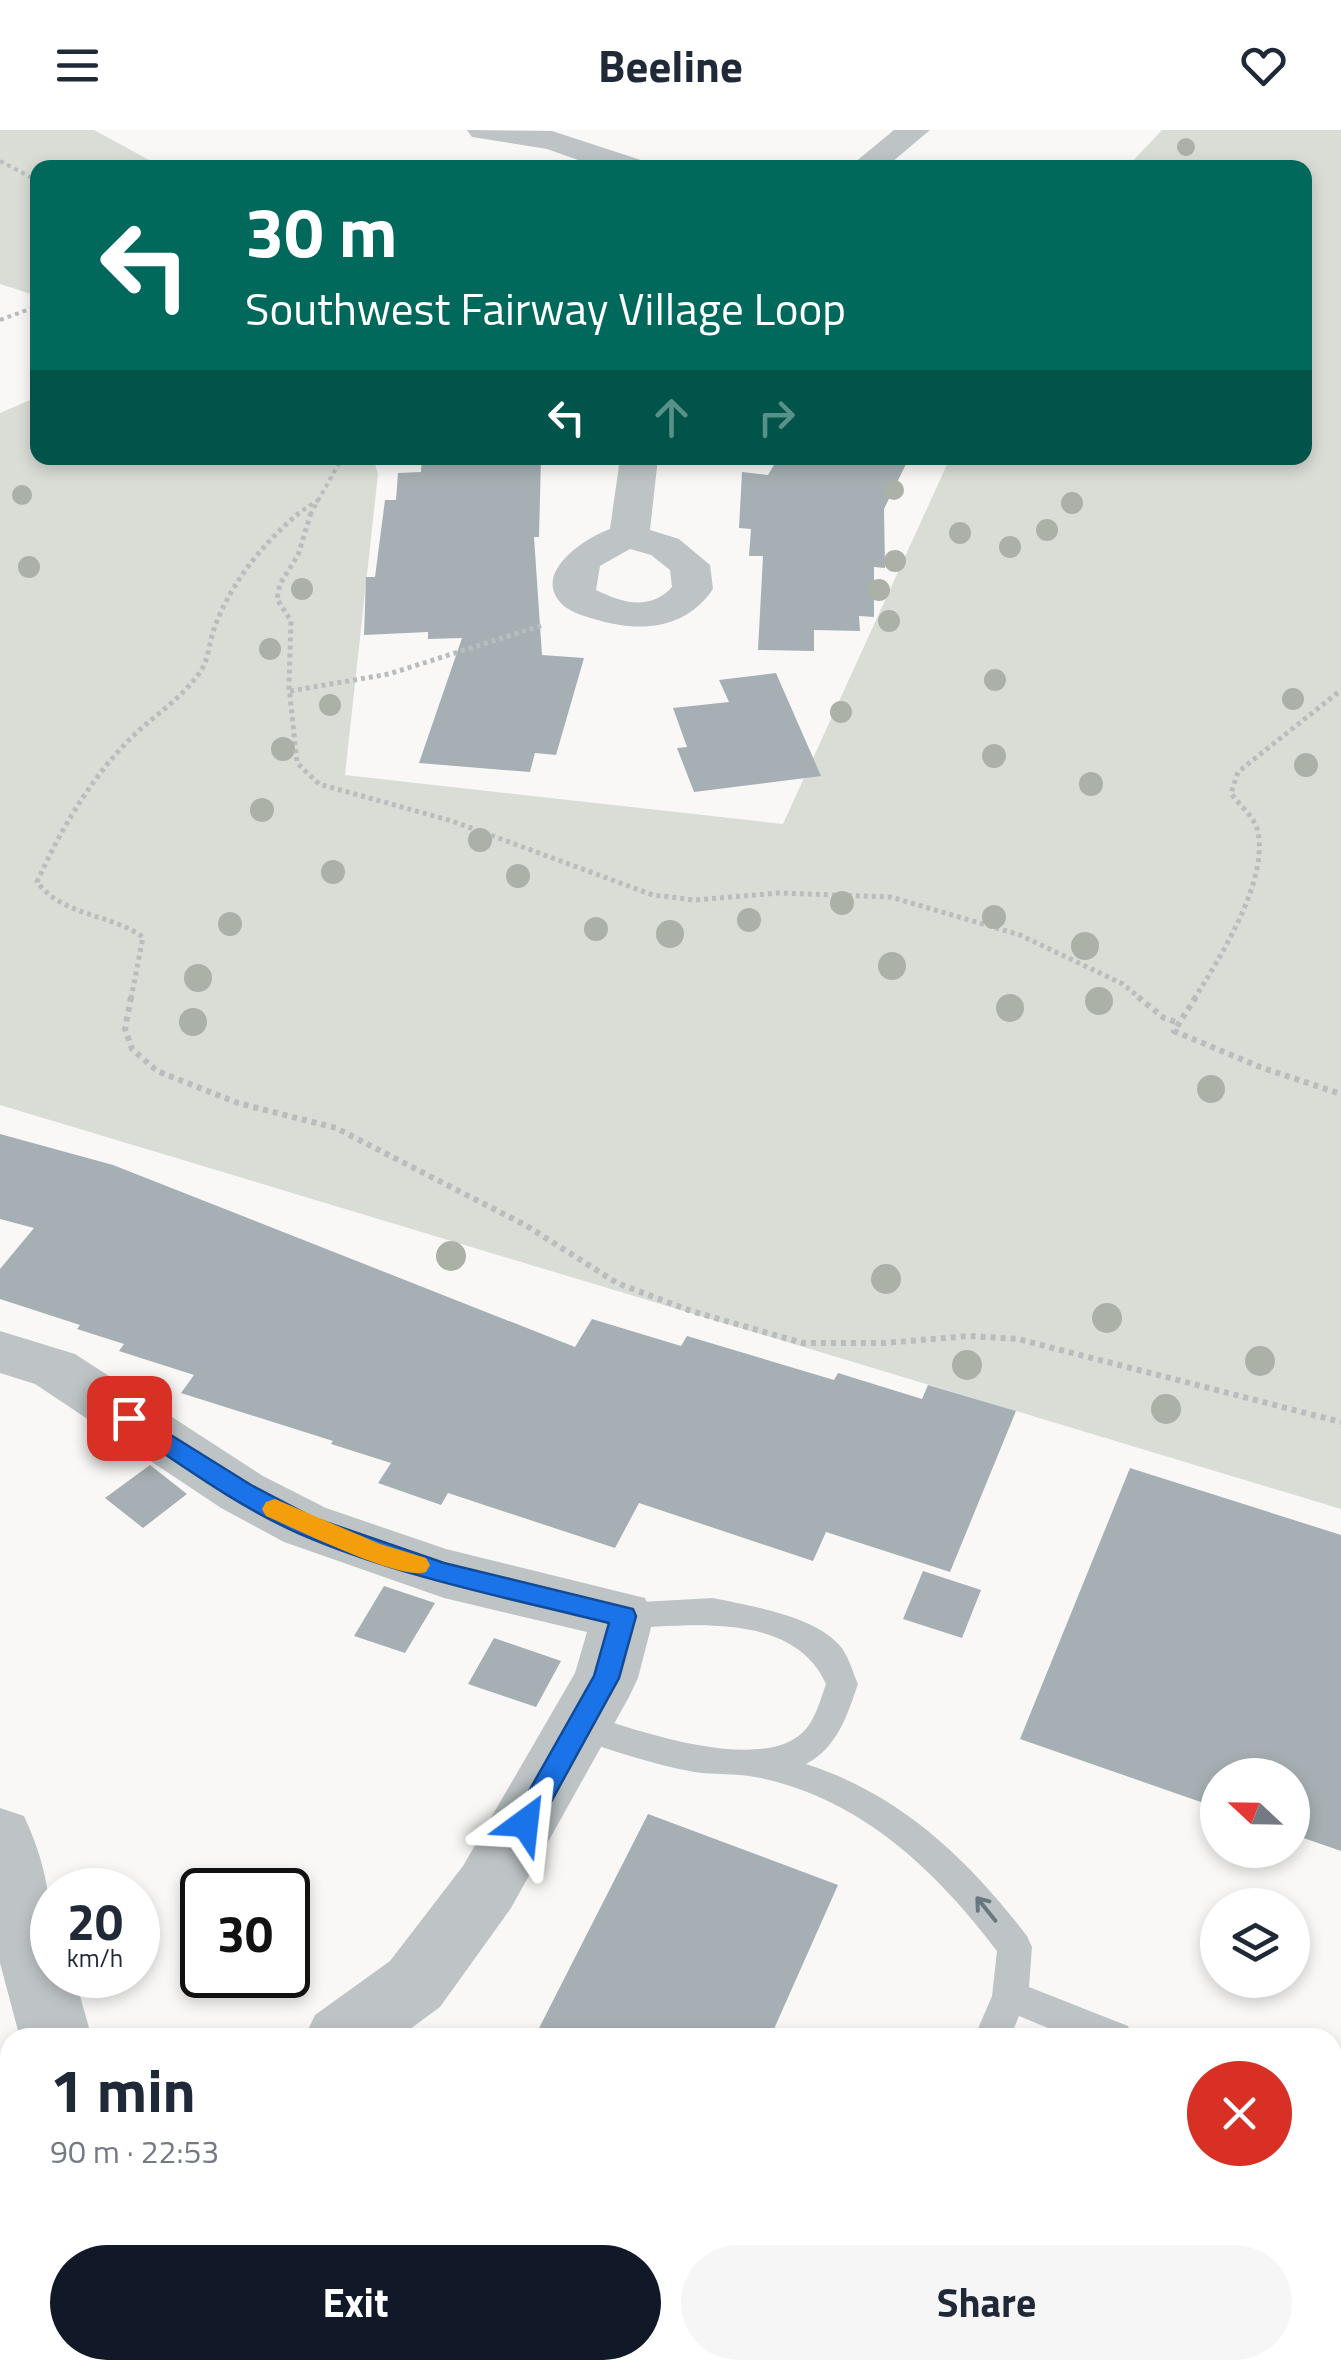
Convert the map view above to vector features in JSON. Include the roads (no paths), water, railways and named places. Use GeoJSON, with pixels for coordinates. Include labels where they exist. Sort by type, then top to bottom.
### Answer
{"type":"FeatureCollection","features":[{"type":"Feature","properties":{"kind":"street"},"geometry":{"type":"LineString","coordinates":[[483,130],[552,140],[609,160]]}},
{"type":"Feature","properties":{"kind":"street"},"geometry":{"type":"LineString","coordinates":[[875,160],[914,130]]}},
{"type":"Feature","properties":{"kind":"street"},"geometry":{"type":"LineString","coordinates":[[629,536],[630,500],[638,465]]}},
{"type":"Feature","properties":{"kind":"street"},"geometry":{"type":"LineString","coordinates":[[0,1352],[54,1369],[242,1492],[305,1525],[373,1552],[444,1573],[624,1616],[606,1678],[487,1887],[416,1984],[354,2028]]}},
{"type":"Feature","properties":{"kind":"street"},"geometry":{"type":"LineString","coordinates":[[0,1837],[53,2028]]}},
{"type":"Feature","properties":{"kind":"lane"},"geometry":{"type":"LineString","coordinates":[[581,1726],[661,1754],[776,1759],[810,1746],[830,1716],[842,1684],[829,1655],[810,1641],[769,1622],[713,1611],[624,1616]]}},
{"type":"Feature","properties":{"kind":"lane"},"geometry":{"type":"LineString","coordinates":[[747,1760],[813,1780],[864,1802],[926,1848],[982,1902],[1015,1947],[1010,1996],[996,2028]]}},
{"type":"Feature","properties":{"kind":"lane"},"geometry":{"type":"LineString","coordinates":[[1010,1996],[1090,2028]]}}]}
